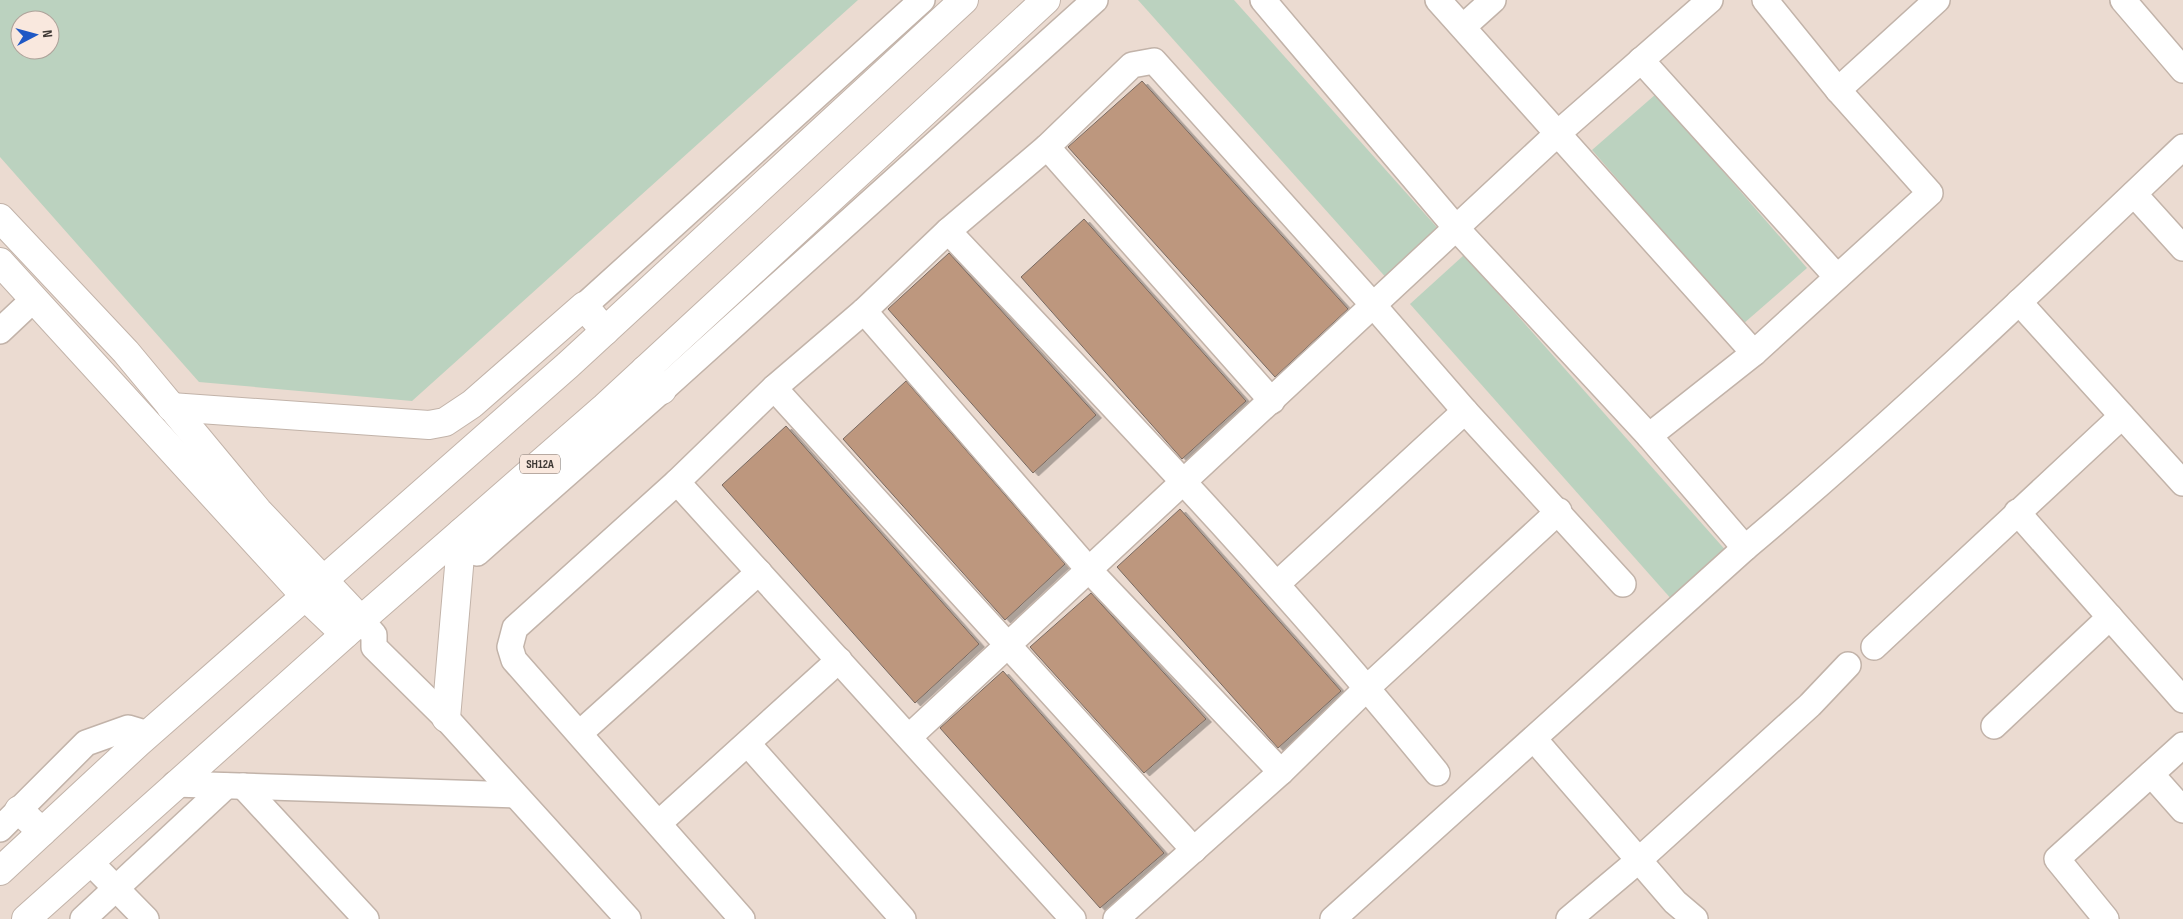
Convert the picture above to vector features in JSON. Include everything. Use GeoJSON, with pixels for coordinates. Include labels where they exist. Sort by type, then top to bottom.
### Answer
{"type":"FeatureCollection","features":[{"type":"Feature","properties":{"kind":"main road"},"geometry":{"type":"LineString","coordinates":[[0,871],[148,734],[315,589],[605,331],[964,0]]}},
{"type":"Feature","properties":{"kind":"main road","name":"SH12A"},"geometry":{"type":"LineString","coordinates":[[26,919],[91,863],[175,784],[353,627],[470,543],[653,380],[1046,0]]}},
{"type":"Feature","properties":{"kind":"main road"},"geometry":{"type":"LineString","coordinates":[[0,218],[126,352],[258,511],[315,589]]}},
{"type":"Feature","properties":{"kind":"main road"},"geometry":{"type":"LineString","coordinates":[[0,262],[353,627]]}},
{"type":"Feature","properties":{"kind":"main road"},"geometry":{"type":"LineString","coordinates":[[171,407],[429,425],[445,422],[472,404],[584,306],[605,331]]}},
{"type":"Feature","properties":{"kind":"main road"},"geometry":{"type":"LineString","coordinates":[[446,718],[470,543]]}},
{"type":"Feature","properties":{"kind":"main road"},"geometry":{"type":"LineString","coordinates":[[9,819],[42,832]]}},
{"type":"Feature","properties":{"kind":"street"},"geometry":{"type":"LineString","coordinates":[[584,306],[922,0]]}},
{"type":"Feature","properties":{"kind":"street"},"geometry":{"type":"LineString","coordinates":[[653,380],[1095,0]]}},
{"type":"Feature","properties":{"kind":"street"},"geometry":{"type":"LineString","coordinates":[[1263,0],[1457,229],[1648,436],[1745,548]]}},
{"type":"Feature","properties":{"kind":"street"},"geometry":{"type":"LineString","coordinates":[[1438,0],[1754,353]]}},
{"type":"Feature","properties":{"kind":"street"},"geometry":{"type":"LineString","coordinates":[[1463,27],[1493,0]]}},
{"type":"Feature","properties":{"kind":"street"},"geometry":{"type":"LineString","coordinates":[[909,737],[1558,134],[1710,0]]}},
{"type":"Feature","properties":{"kind":"street"},"geometry":{"type":"LineString","coordinates":[[1648,436],[1754,353],[1930,193],[1838,90],[1765,0]]}},
{"type":"Feature","properties":{"kind":"street"},"geometry":{"type":"LineString","coordinates":[[1838,90],[1937,0]]}},
{"type":"Feature","properties":{"kind":"street"},"geometry":{"type":"LineString","coordinates":[[2125,1],[2183,70]]}},
{"type":"Feature","properties":{"kind":"street"},"geometry":{"type":"LineString","coordinates":[[1641,60],[1837,277]]}},
{"type":"Feature","properties":{"kind":"street"},"geometry":{"type":"LineString","coordinates":[[742,919],[514,660],[510,646],[515,628],[677,482],[774,388],[864,311],[948,231],[1047,147],[1132,64],[1154,61],[1374,306],[1465,411],[1559,511],[1623,584]]}},
{"type":"Feature","properties":{"kind":"street"},"geometry":{"type":"LineString","coordinates":[[1047,147],[1272,401]]}},
{"type":"Feature","properties":{"kind":"street"},"geometry":{"type":"LineString","coordinates":[[1348,914],[1534,739],[1745,548],[1807,496],[2019,302],[2183,147]]}},
{"type":"Feature","properties":{"kind":"street"},"geometry":{"type":"LineString","coordinates":[[2134,194],[2183,248]]}},
{"type":"Feature","properties":{"kind":"street"},"geometry":{"type":"LineString","coordinates":[[948,231],[1184,482],[1277,584],[1368,687],[1437,773]]}},
{"type":"Feature","properties":{"kind":"street"},"geometry":{"type":"LineString","coordinates":[[0,331],[34,299]]}},
{"type":"Feature","properties":{"kind":"street"},"geometry":{"type":"LineString","coordinates":[[2019,302],[2183,483]]}},
{"type":"Feature","properties":{"kind":"street"},"geometry":{"type":"LineString","coordinates":[[864,311],[1089,570],[1281,772]]}},
{"type":"Feature","properties":{"kind":"street"},"geometry":{"type":"LineString","coordinates":[[774,388],[1194,850]]}},
{"type":"Feature","properties":{"kind":"street"},"geometry":{"type":"LineString","coordinates":[[1277,584],[1465,411]]}},
{"type":"Feature","properties":{"kind":"street"},"geometry":{"type":"LineString","coordinates":[[1874,647],[2122,416]]}},
{"type":"Feature","properties":{"kind":"street"},"geometry":{"type":"LineString","coordinates":[[677,482],[1073,919]]}},
{"type":"Feature","properties":{"kind":"street"},"geometry":{"type":"LineString","coordinates":[[1116,919],[1281,772],[1368,687],[1559,511]]}},
{"type":"Feature","properties":{"kind":"street"},"geometry":{"type":"LineString","coordinates":[[2017,512],[2183,700]]}},
{"type":"Feature","properties":{"kind":"street"},"geometry":{"type":"LineString","coordinates":[[580,733],[759,572]]}},
{"type":"Feature","properties":{"kind":"street"},"geometry":{"type":"LineString","coordinates":[[1994,726],[2110,617]]}},
{"type":"Feature","properties":{"kind":"street"},"geometry":{"type":"LineString","coordinates":[[353,627],[363,648],[374,647],[446,718],[628,919]]}},
{"type":"Feature","properties":{"kind":"street"},"geometry":{"type":"LineString","coordinates":[[659,823],[839,660]]}},
{"type":"Feature","properties":{"kind":"street"},"geometry":{"type":"LineString","coordinates":[[1569,919],[1639,860],[1810,706],[1848,665]]}},
{"type":"Feature","properties":{"kind":"street"},"geometry":{"type":"LineString","coordinates":[[9,819],[86,743],[128,728],[148,734]]}},
{"type":"Feature","properties":{"kind":"street"},"geometry":{"type":"LineString","coordinates":[[1534,739],[1675,902],[1695,919]]}},
{"type":"Feature","properties":{"kind":"street"},"geometry":{"type":"LineString","coordinates":[[748,744],[903,919]]}},
{"type":"Feature","properties":{"kind":"street"},"geometry":{"type":"LineString","coordinates":[[2106,919],[2057,859],[2183,745]]}},
{"type":"Feature","properties":{"kind":"street"},"geometry":{"type":"LineString","coordinates":[[2152,774],[2183,810]]}},
{"type":"Feature","properties":{"kind":"street"},"geometry":{"type":"LineString","coordinates":[[175,784],[514,795]]}},
{"type":"Feature","properties":{"kind":"street"},"geometry":{"type":"LineString","coordinates":[[83,919],[117,889],[177,829],[234,786]]}},
{"type":"Feature","properties":{"kind":"street"},"geometry":{"type":"LineString","coordinates":[[234,786],[366,919]]}},
{"type":"Feature","properties":{"kind":"street"},"geometry":{"type":"LineString","coordinates":[[91,863],[146,919]]}},
{"type":"Feature","properties":{"kind":"green space"},"geometry":{"type":"Polygon","coordinates":[[[0,0],[858,0],[412,401],[199,382],[0,157],[0,0]]]}},
{"type":"Feature","properties":{"kind":"green space"},"geometry":{"type":"Polygon","coordinates":[[[1138,0],[1234,0],[1442,233],[1389,281],[1138,0]]]}},
{"type":"Feature","properties":{"kind":"green space"},"geometry":{"type":"Polygon","coordinates":[[[1656,94],[1807,268],[1743,324],[1592,150],[1656,94]]]}},
{"type":"Feature","properties":{"kind":"green space"},"geometry":{"type":"Polygon","coordinates":[[[1464,255],[1728,553],[1673,601],[1410,304],[1464,255]]]}},
{"type":"Feature","properties":{"kind":"building"},"geometry":{"type":"Polygon","coordinates":[[[1142,81],[1348,309],[1275,377],[1068,147],[1142,81]]]}},
{"type":"Feature","properties":{"kind":"building"},"geometry":{"type":"Polygon","coordinates":[[[1084,219],[1246,401],[1182,459],[1021,277],[1084,219]]]}},
{"type":"Feature","properties":{"kind":"building"},"geometry":{"type":"Polygon","coordinates":[[[949,253],[1096,415],[1033,473],[888,309],[949,253]]]}},
{"type":"Feature","properties":{"kind":"building"},"geometry":{"type":"Polygon","coordinates":[[[906,381],[1065,564],[1005,620],[843,439],[906,381]]]}},
{"type":"Feature","properties":{"kind":"building"},"geometry":{"type":"Polygon","coordinates":[[[786,426],[979,644],[915,703],[722,485],[786,426]]]}},
{"type":"Feature","properties":{"kind":"building"},"geometry":{"type":"Polygon","coordinates":[[[1180,509],[1341,691],[1278,748],[1117,567],[1180,509]]]}},
{"type":"Feature","properties":{"kind":"building"},"geometry":{"type":"Polygon","coordinates":[[[1091,593],[1206,719],[1144,773],[1030,647],[1091,593]]]}},
{"type":"Feature","properties":{"kind":"building"},"geometry":{"type":"Polygon","coordinates":[[[1003,671],[1164,853],[1100,908],[940,728],[1003,671]]]}}]}
